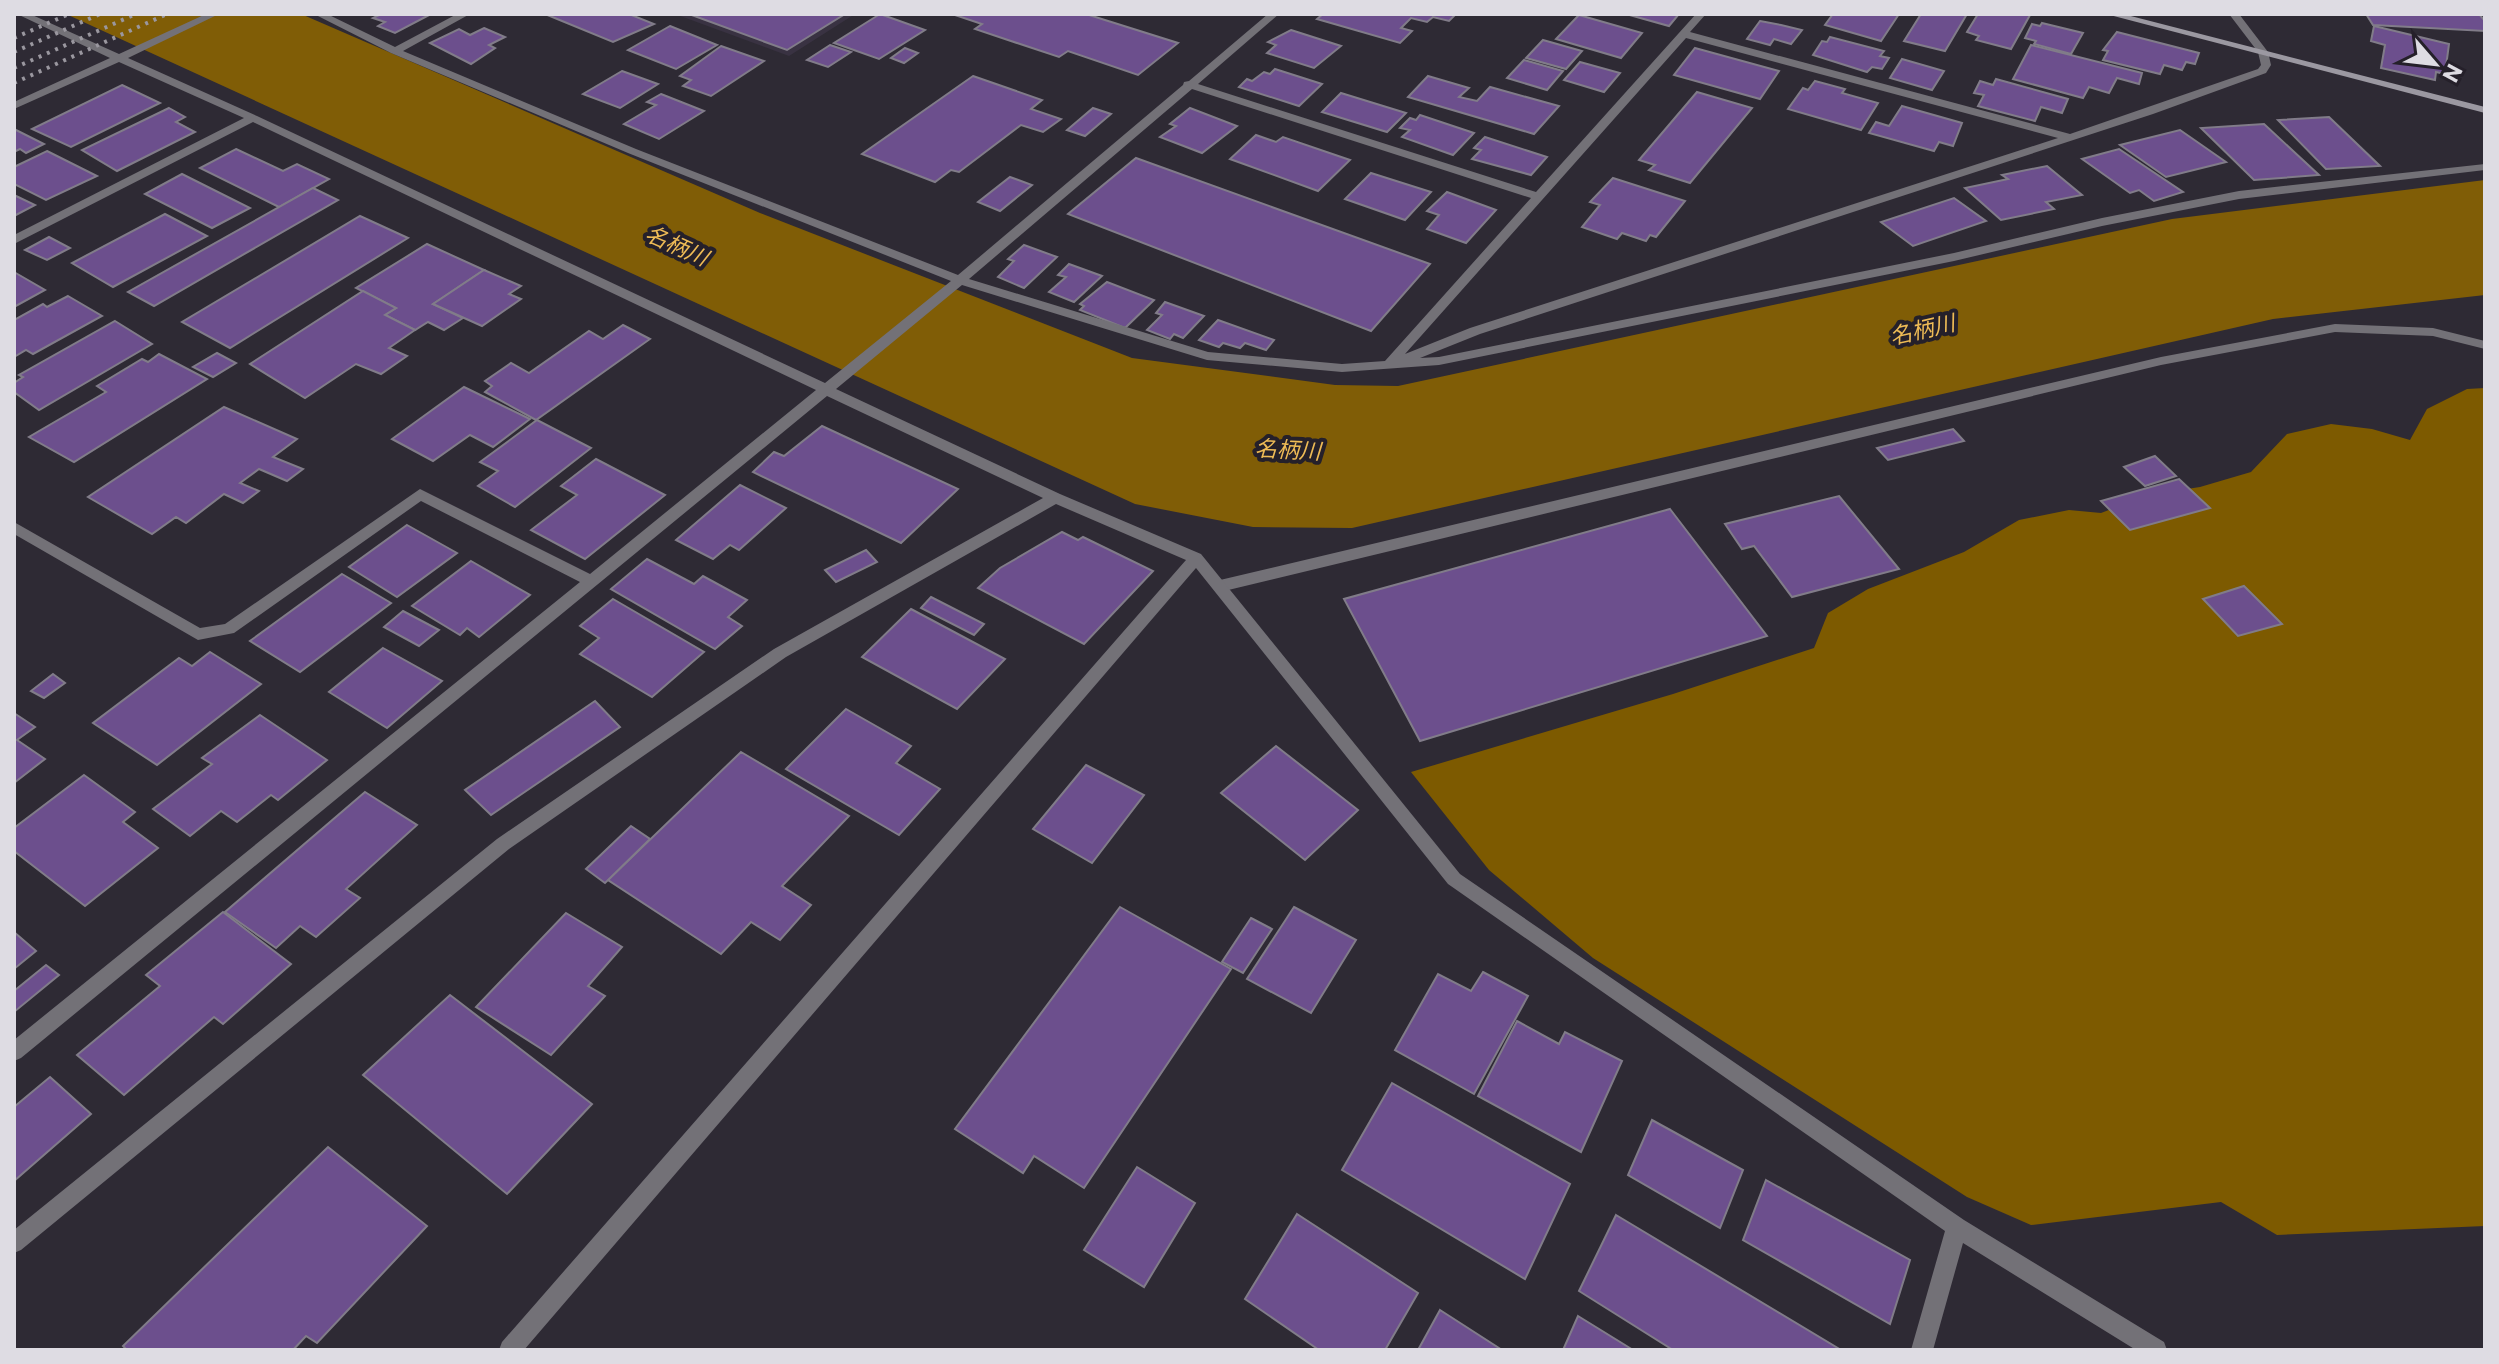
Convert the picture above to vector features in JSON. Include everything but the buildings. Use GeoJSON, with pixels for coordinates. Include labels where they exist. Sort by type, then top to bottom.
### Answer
{"type":"FeatureCollection","features":[{"type":"Feature","properties":{"kind":"street"},"geometry":{"type":"LineString","coordinates":[[14,106],[214,14]]}},
{"type":"Feature","properties":{"kind":"street"},"geometry":{"type":"LineString","coordinates":[[319,14],[395,51],[646,157],[960,280],[1207,356],[1342,368],[1388,366],[1470,355],[1954,257],[2102,222],[2239,195],[2485,167]]}},
{"type":"Feature","properties":{"kind":"street"},"geometry":{"type":"LineString","coordinates":[[395,51],[465,14]]}},
{"type":"Feature","properties":{"kind":"street"},"geometry":{"type":"LineString","coordinates":[[14,1052],[960,280],[1274,14]]}},
{"type":"Feature","properties":{"kind":"street"},"geometry":{"type":"LineString","coordinates":[[1388,366],[1701,14]]}},
{"type":"Feature","properties":{"kind":"street"},"geometry":{"type":"LineString","coordinates":[[2111,14],[2485,110]]}},
{"type":"Feature","properties":{"kind":"street"},"geometry":{"type":"LineString","coordinates":[[1388,366],[1475,331],[2070,138],[2262,71],[2266,65],[2263,52],[2234,14]]}},
{"type":"Feature","properties":{"kind":"street"},"geometry":{"type":"LineString","coordinates":[[14,23],[28,15],[253,118],[1055,498],[1196,558],[1454,879],[1957,1227],[2156,1350]]}},
{"type":"Feature","properties":{"kind":"street"},"geometry":{"type":"LineString","coordinates":[[1684,34],[2070,138]]}},
{"type":"Feature","properties":{"kind":"street"},"geometry":{"type":"LineString","coordinates":[[1188,84],[1538,196]]}},
{"type":"Feature","properties":{"kind":"street"},"geometry":{"type":"LineString","coordinates":[[14,240],[253,118]]}},
{"type":"Feature","properties":{"kind":"street"},"geometry":{"type":"LineString","coordinates":[[1220,586],[2161,361],[2335,328],[2433,332],[2485,345]]}},
{"type":"Feature","properties":{"kind":"street"},"geometry":{"type":"LineString","coordinates":[[14,527],[198,634],[229,629],[420,494],[589,580]]}},
{"type":"Feature","properties":{"kind":"street"},"geometry":{"type":"LineString","coordinates":[[14,1243],[503,844],[780,653],[1055,498]]}},
{"type":"Feature","properties":{"kind":"street"},"geometry":{"type":"LineString","coordinates":[[510,1350],[1196,558]]}},
{"type":"Feature","properties":{"kind":"street"},"geometry":{"type":"LineString","coordinates":[[1922,1350],[1957,1227]]}},
{"type":"Feature","properties":{"kind":"shaded area"},"geometry":{"type":"Polygon","coordinates":[[[675,14],[855,14],[789,56],[675,14]]]}},
{"type":"Feature","properties":{"kind":"shaded area"},"geometry":{"type":"Polygon","coordinates":[[[2485,388],[2485,1226],[2277,1235],[2221,1202],[2031,1225],[1967,1197],[1593,958],[1489,870],[1411,772],[1673,694],[1814,648],[1828,613],[1868,589],[1964,552],[2019,520],[2069,510],[2101,513],[2148,495],[2200,487],[2251,472],[2287,434],[2331,424],[2372,429],[2410,440],[2427,409],[2467,389],[2485,388]]]}},
{"type":"Feature","properties":{"kind":"water","name":"名柄川"},"geometry":{"type":"Polygon","coordinates":[[[66,14],[301,14],[760,213],[1132,358],[1335,385],[1398,386],[2172,219],[2485,180],[2485,295],[2273,319],[1352,528],[1253,527],[1135,504],[66,14]]]}},
{"type":"Feature","properties":{"kind":"railway"},"geometry":{"type":"LineString","coordinates":[[14,38],[69,14]]}},
{"type":"Feature","properties":{"kind":"railway"},"geometry":{"type":"LineString","coordinates":[[14,52],[100,14]]}},
{"type":"Feature","properties":{"kind":"railway"},"geometry":{"type":"LineString","coordinates":[[14,68],[136,14]]}},
{"type":"Feature","properties":{"kind":"railway"},"geometry":{"type":"LineString","coordinates":[[14,83],[167,14]]}}]}
